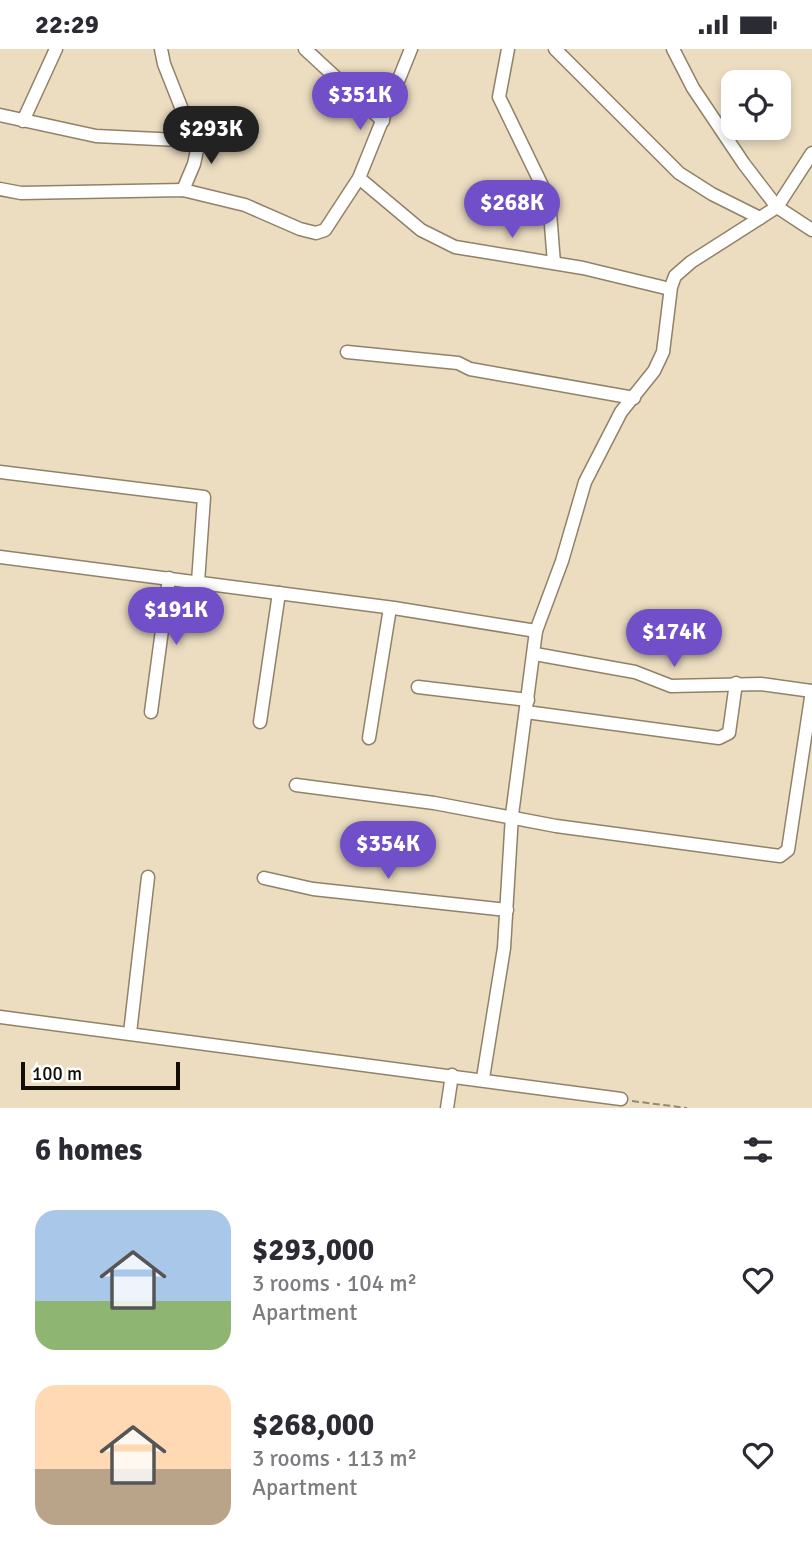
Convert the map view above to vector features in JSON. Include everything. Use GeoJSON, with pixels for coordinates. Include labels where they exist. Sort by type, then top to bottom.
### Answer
{"type":"FeatureCollection","features":[{"type":"Feature","properties":{"kind":"street"},"geometry":{"type":"LineString","coordinates":[[23,121],[56,49]]}},
{"type":"Feature","properties":{"kind":"street"},"geometry":{"type":"LineString","coordinates":[[161,49],[164,64],[183,112]]}},
{"type":"Feature","properties":{"kind":"street"},"geometry":{"type":"LineString","coordinates":[[305,49],[383,121]]}},
{"type":"Feature","properties":{"kind":"street"},"geometry":{"type":"LineString","coordinates":[[0,189],[21,193],[183,190],[246,205],[316,233],[330,227],[359,179],[411,49]]}},
{"type":"Feature","properties":{"kind":"street"},"geometry":{"type":"LineString","coordinates":[[508,49],[499,97],[549,199],[554,263]]}},
{"type":"Feature","properties":{"kind":"street"},"geometry":{"type":"LineString","coordinates":[[555,49],[679,173],[760,218]]}},
{"type":"Feature","properties":{"kind":"street"},"geometry":{"type":"LineString","coordinates":[[673,49],[693,88],[729,144],[777,207],[812,230]]}},
{"type":"Feature","properties":{"kind":"street"},"geometry":{"type":"LineString","coordinates":[[0,115],[96,136],[199,141],[194,164],[183,190]]}},
{"type":"Feature","properties":{"kind":"street"},"geometry":{"type":"LineString","coordinates":[[483,1079],[498,993],[507,910],[512,815],[536,631],[593,463],[621,412],[634,398],[663,352],[670,289],[680,269],[777,207],[812,153]]}},
{"type":"Feature","properties":{"kind":"street"},"geometry":{"type":"LineString","coordinates":[[359,179],[421,230],[455,247],[554,263],[670,289]]}},
{"type":"Feature","properties":{"kind":"street"},"geometry":{"type":"LineString","coordinates":[[347,352],[458,363],[470,369],[634,398]]}},
{"type":"Feature","properties":{"kind":"street"},"geometry":{"type":"LineString","coordinates":[[0,472],[204,497],[198,582]]}},
{"type":"Feature","properties":{"kind":"street"},"geometry":{"type":"LineString","coordinates":[[0,557],[390,608],[536,631]]}},
{"type":"Feature","properties":{"kind":"street"},"geometry":{"type":"LineString","coordinates":[[151,712],[169,578]]}},
{"type":"Feature","properties":{"kind":"street"},"geometry":{"type":"LineString","coordinates":[[260,722],[279,593]]}},
{"type":"Feature","properties":{"kind":"street"},"geometry":{"type":"LineString","coordinates":[[369,739],[390,608]]}},
{"type":"Feature","properties":{"kind":"street"},"geometry":{"type":"LineString","coordinates":[[296,785],[512,815],[556,826],[780,856],[788,850],[812,691],[736,683],[711,687],[671,686],[635,672],[535,654]]}},
{"type":"Feature","properties":{"kind":"street"},"geometry":{"type":"LineString","coordinates":[[418,687],[719,738],[729,733],[736,683]]}},
{"type":"Feature","properties":{"kind":"street"},"geometry":{"type":"LineString","coordinates":[[130,1033],[148,877]]}},
{"type":"Feature","properties":{"kind":"street"},"geometry":{"type":"LineString","coordinates":[[264,878],[313,889],[507,910]]}},
{"type":"Feature","properties":{"kind":"street"},"geometry":{"type":"LineString","coordinates":[[0,1017],[621,1099]]}},
{"type":"Feature","properties":{"kind":"street"},"geometry":{"type":"LineString","coordinates":[[447,1108],[452,1075]]}},
{"type":"Feature","properties":{"kind":"path"},"geometry":{"type":"LineString","coordinates":[[621,1099],[687,1108]]}}]}
